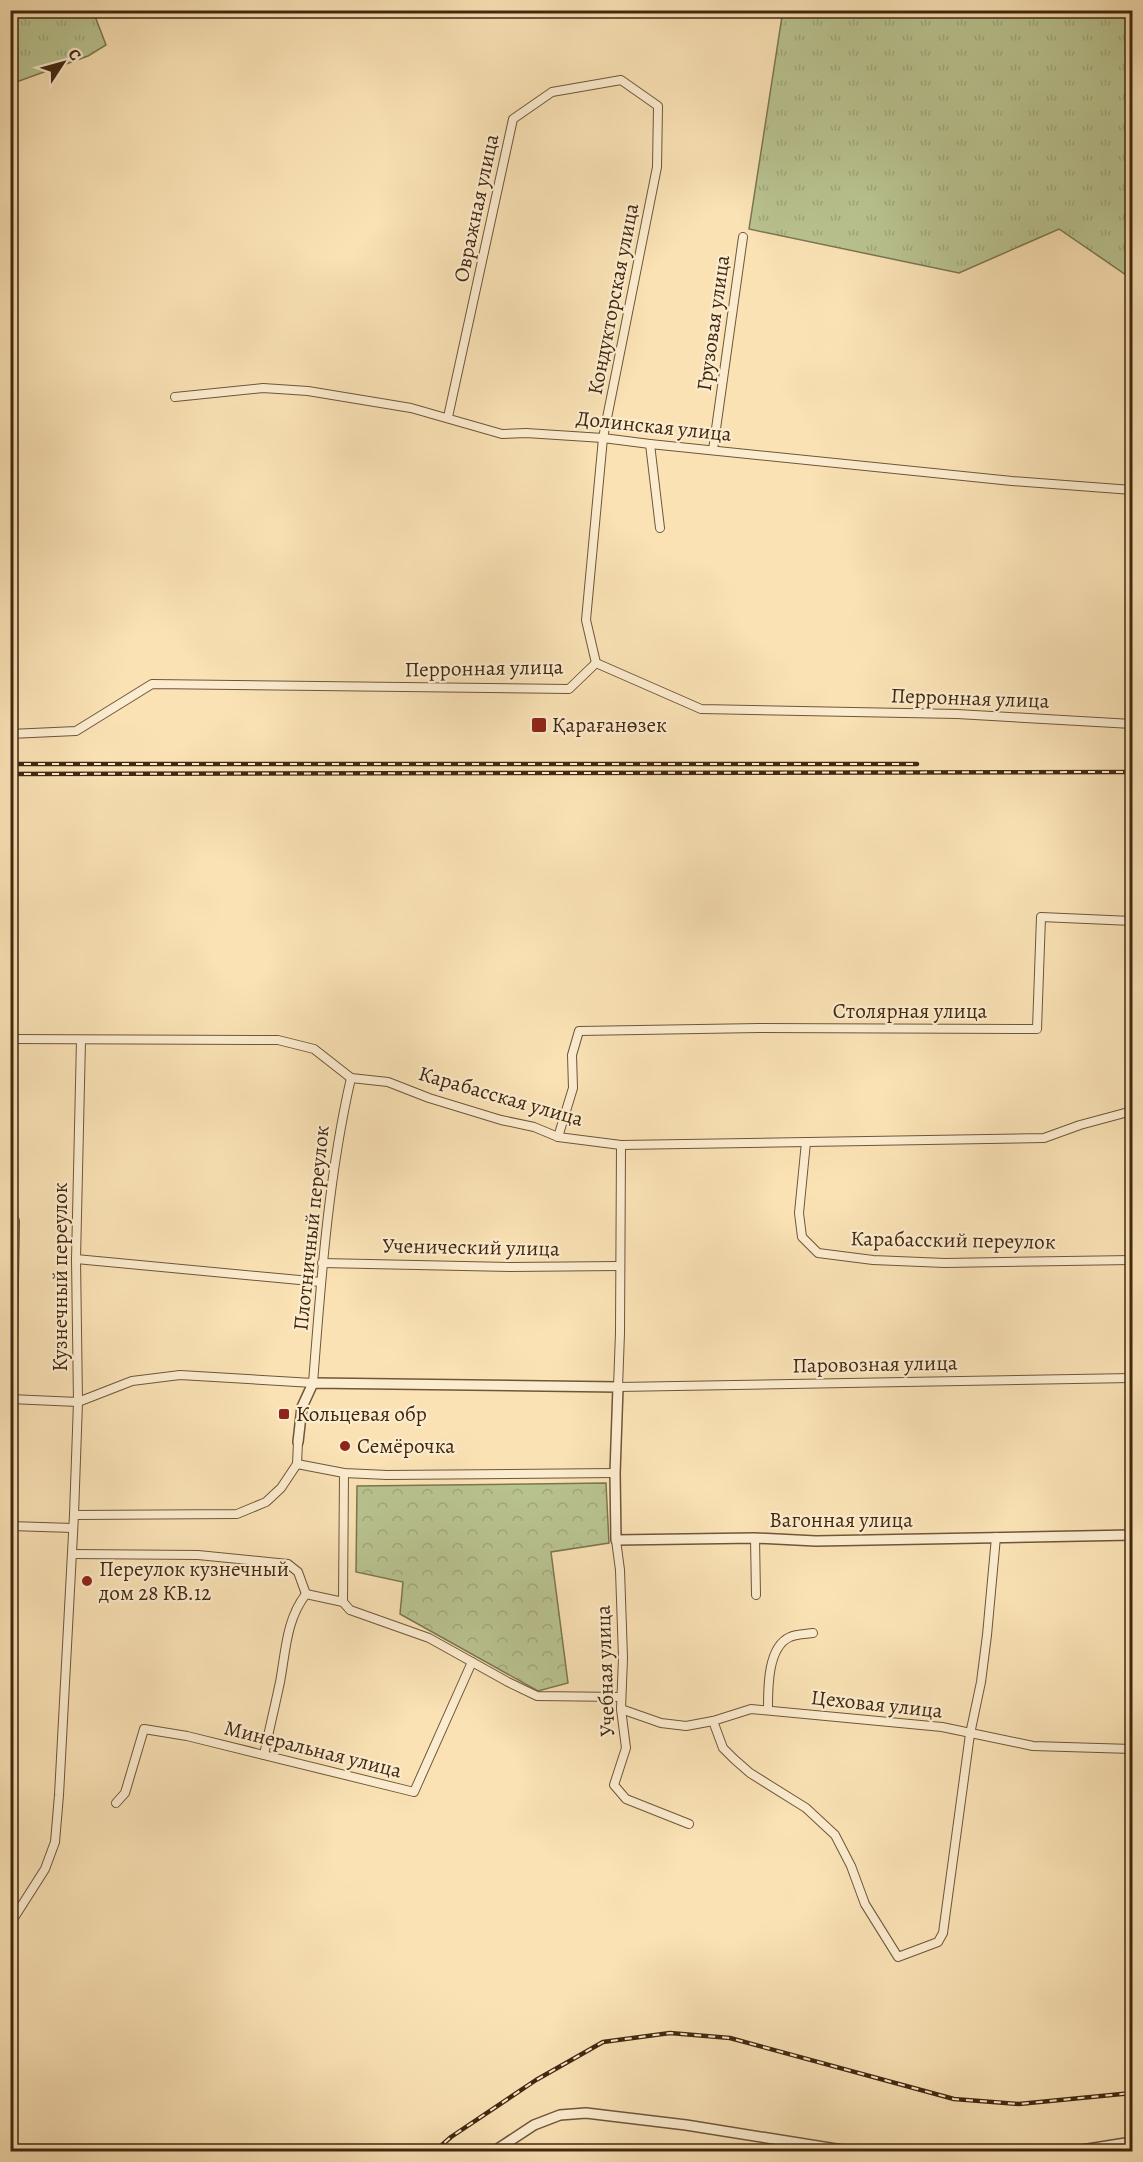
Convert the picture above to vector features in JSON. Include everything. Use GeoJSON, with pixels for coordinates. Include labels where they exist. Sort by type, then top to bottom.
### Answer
{"type":"FeatureCollection","features":[{"type":"Feature","properties":{"kind":"street","name":"Овражная улица"},"geometry":{"type":"LineString","coordinates":[[448,417],[513,120],[552,92],[621,80],[658,106],[657,167]]}},
{"type":"Feature","properties":{"kind":"street","name":"Кондукторская улица"},"geometry":{"type":"LineString","coordinates":[[596,663],[586,620],[603,438],[657,167]]}},
{"type":"Feature","properties":{"kind":"street","name":"Грузовая улица"},"geometry":{"type":"LineString","coordinates":[[713,450],[743,237]]}},
{"type":"Feature","properties":{"kind":"street","name":"Долинская улица"},"geometry":{"type":"LineString","coordinates":[[175,397],[263,388],[308,391],[411,408],[502,434],[526,433],[603,438],[1012,481],[1132,490]]}},
{"type":"Feature","properties":{"kind":"street"},"geometry":{"type":"LineString","coordinates":[[650,444],[660,528]]}},
{"type":"Feature","properties":{"kind":"street","name":"Перронная улица"},"geometry":{"type":"LineString","coordinates":[[10,734],[76,731],[152,684],[569,689],[596,663],[701,709],[957,714],[1132,724]]}},
{"type":"Feature","properties":{"kind":"street","name":"Столярная улица"},"geometry":{"type":"LineString","coordinates":[[558,1137],[573,1088],[572,1055],[579,1031],[759,1028],[1037,1029],[1041,917],[1132,921]]}},
{"type":"Feature","properties":{"kind":"street"},"geometry":{"type":"LineString","coordinates":[[10,1039],[278,1040],[314,1049],[351,1078]]}},
{"type":"Feature","properties":{"kind":"street","name":"Кузнечный переулок"},"geometry":{"type":"LineString","coordinates":[[10,1924],[45,1869],[55,1842],[59,1795],[74,1528],[78,1402],[75,1259],[81,1040]]}},
{"type":"Feature","properties":{"kind":"street","name":"Карабасская улица"},"geometry":{"type":"LineString","coordinates":[[351,1078],[388,1082],[429,1098],[501,1120],[534,1127],[558,1137],[621,1144],[1044,1138],[1080,1125],[1132,1111]]}},
{"type":"Feature","properties":{"kind":"street","name":"Плотничный переулок"},"geometry":{"type":"LineString","coordinates":[[313,1383],[322,1263],[342,1118],[351,1078]]}},
{"type":"Feature","properties":{"kind":"street","name":"Карабасский переулок"},"geometry":{"type":"LineString","coordinates":[[806,1142],[800,1213],[802,1237],[818,1253],[873,1260],[945,1263],[1132,1260]]}},
{"type":"Feature","properties":{"kind":"street"},"geometry":{"type":"LineString","coordinates":[[616,1540],[615,1473],[620,1333],[621,1144]]}},
{"type":"Feature","properties":{"kind":"street"},"geometry":{"type":"LineString","coordinates":[[15,1221],[11,1399],[78,1402],[132,1381],[180,1375],[313,1383],[618,1388]]}},
{"type":"Feature","properties":{"kind":"street"},"geometry":{"type":"LineString","coordinates":[[75,1259],[321,1282]]}},
{"type":"Feature","properties":{"kind":"street","name":"Ученический улица"},"geometry":{"type":"LineString","coordinates":[[322,1263],[510,1267],[619,1266]]}},
{"type":"Feature","properties":{"kind":"street","name":"Паровозная улица"},"geometry":{"type":"LineString","coordinates":[[618,1388],[1132,1378]]}},
{"type":"Feature","properties":{"kind":"street"},"geometry":{"type":"LineString","coordinates":[[74,1515],[237,1514],[266,1502],[281,1488],[297,1464],[302,1407],[313,1383]]}},
{"type":"Feature","properties":{"kind":"street"},"geometry":{"type":"LineString","coordinates":[[297,1464],[344,1473],[387,1475],[615,1473]]}},
{"type":"Feature","properties":{"kind":"street"},"geometry":{"type":"LineString","coordinates":[[343,1602],[344,1473]]}},
{"type":"Feature","properties":{"kind":"street"},"geometry":{"type":"LineString","coordinates":[[10,1526],[74,1528]]}},
{"type":"Feature","properties":{"kind":"street","name":"Вагонная улица"},"geometry":{"type":"LineString","coordinates":[[616,1540],[755,1538],[816,1541],[1132,1535]]}},
{"type":"Feature","properties":{"kind":"street"},"geometry":{"type":"LineString","coordinates":[[755,1538],[756,1595]]}},
{"type":"Feature","properties":{"kind":"street"},"geometry":{"type":"LineString","coordinates":[[713,1721],[723,1748],[734,1759],[750,1773],[806,1808],[835,1835],[852,1866],[865,1905],[898,1957],[938,1942],[943,1933],[970,1734],[981,1682],[996,1538]]}},
{"type":"Feature","properties":{"kind":"street","name":"Учебная улица"},"geometry":{"type":"LineString","coordinates":[[616,1540],[620,1570],[623,1658],[621,1709],[626,1748],[614,1785],[626,1799],[689,1824]]}},
{"type":"Feature","properties":{"kind":"street"},"geometry":{"type":"LineString","coordinates":[[72,1554],[198,1555],[288,1564],[298,1572],[306,1594]]}},
{"type":"Feature","properties":{"kind":"street"},"geometry":{"type":"LineString","coordinates":[[306,1594],[343,1602],[350,1610],[429,1638],[508,1683],[537,1696],[621,1697]]}},
{"type":"Feature","properties":{"kind":"street"},"geometry":{"type":"LineString","coordinates":[[264,1755],[288,1631],[295,1610],[306,1594]]}},
{"type":"Feature","properties":{"kind":"street"},"geometry":{"type":"LineString","coordinates":[[768,1710],[767,1678],[779,1646],[789,1637],[813,1632]]}},
{"type":"Feature","properties":{"kind":"street","name":"Минеральная улица"},"geometry":{"type":"LineString","coordinates":[[116,1803],[125,1793],[144,1729],[187,1736],[414,1792],[472,1662]]}},
{"type":"Feature","properties":{"kind":"street","name":"Цеховая улица"},"geometry":{"type":"LineString","coordinates":[[621,1709],[661,1723],[686,1726],[713,1721],[751,1709],[942,1727],[1033,1746],[1132,1749]]}},
{"type":"Feature","properties":{"kind":"street"},"geometry":{"type":"LineString","coordinates":[[493,2151],[534,2125],[560,2115],[586,2113],[686,2125],[855,2151]]}},
{"type":"Feature","properties":{"kind":"street"},"geometry":{"type":"LineString","coordinates":[[1069,2151],[1132,2142]]}},
{"type":"Feature","properties":{"kind":"green space"},"geometry":{"type":"Polygon","coordinates":[[[11,10],[93,11],[106,45],[88,56],[11,84],[11,10]]]}},
{"type":"Feature","properties":{"kind":"green space"},"geometry":{"type":"Polygon","coordinates":[[[783,10],[1132,11],[1132,279],[1059,229],[959,273],[749,229],[783,10]]]}},
{"type":"Feature","properties":{"kind":"green space"},"geometry":{"type":"Polygon","coordinates":[[[606,1483],[609,1543],[551,1552],[568,1683],[538,1691],[400,1614],[403,1582],[356,1572],[357,1486],[606,1483]]]}},
{"type":"Feature","properties":{"kind":"railway"},"geometry":{"type":"LineString","coordinates":[[10,764],[917,764]]}},
{"type":"Feature","properties":{"kind":"railway"},"geometry":{"type":"LineString","coordinates":[[10,774],[1132,772]]}},
{"type":"Feature","properties":{"kind":"railway"},"geometry":{"type":"LineString","coordinates":[[434,2152],[451,2137],[536,2080],[603,2042],[670,2033],[730,2038],[954,2099],[1019,2104],[1132,2093]]}},
{"type":"Feature","properties":{"kind":"place","name":"Қарағанөзек"},"geometry":{"type":"Point","coordinates":[539,725]}},
{"type":"Feature","properties":{"kind":"place","name":"Кольцевая обр"},"geometry":{"type":"Point","coordinates":[284,1414]}},
{"type":"Feature","properties":{"kind":"place","name":"Семёрочка"},"geometry":{"type":"Point","coordinates":[345,1446]}},
{"type":"Feature","properties":{"kind":"place","name":"Переулок кузнечный дом 28 КВ.12"},"geometry":{"type":"Point","coordinates":[87,1581]}}]}
